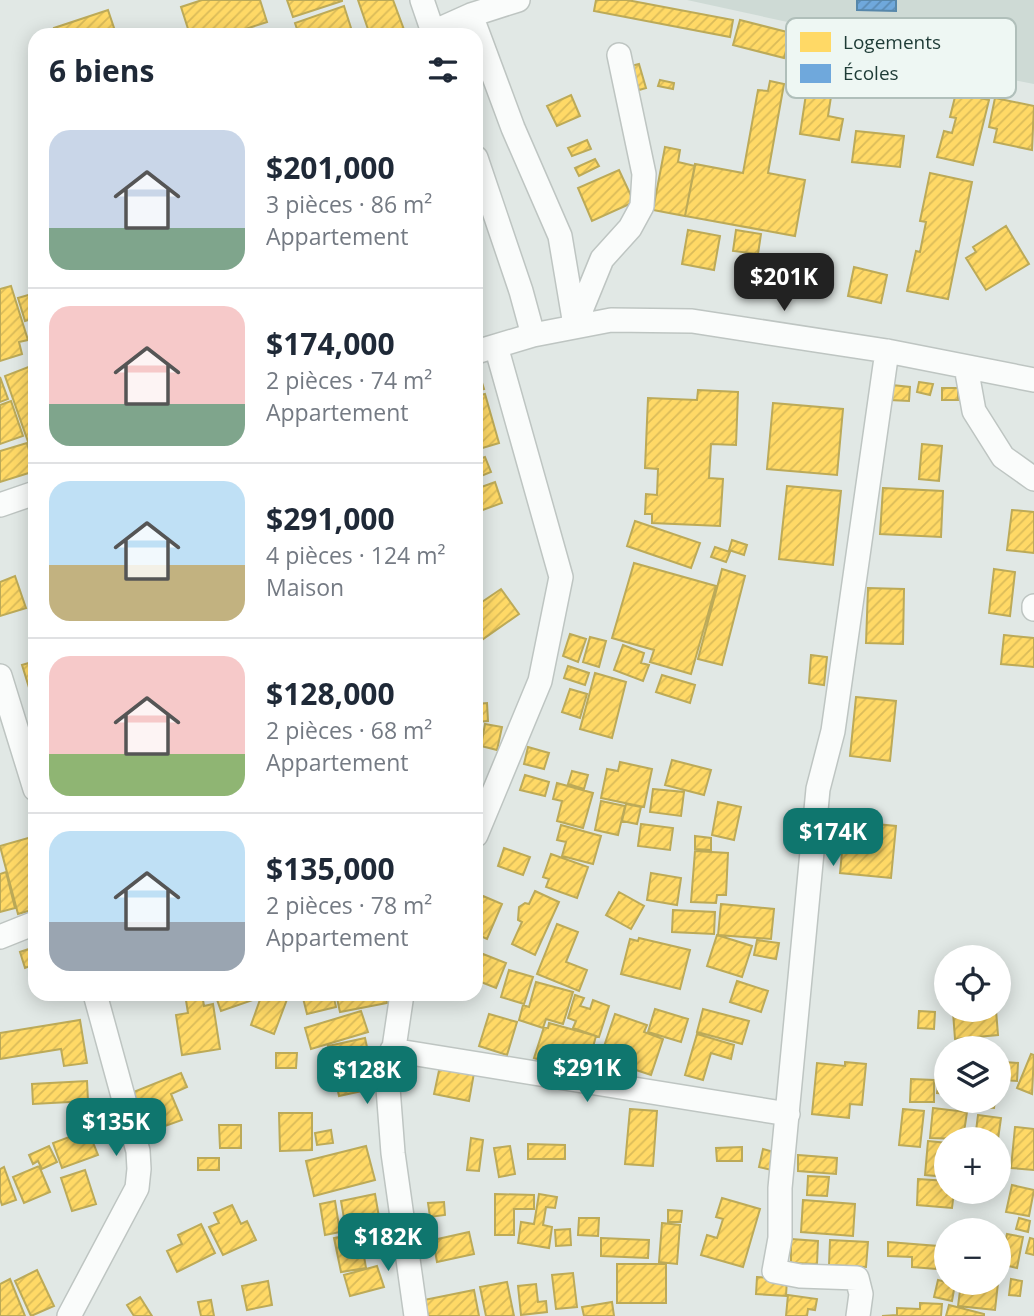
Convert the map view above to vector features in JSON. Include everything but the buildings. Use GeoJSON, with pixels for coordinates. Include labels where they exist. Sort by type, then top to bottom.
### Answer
{"type":"FeatureCollection","features":[{"type":"Feature","properties":{"kind":"street"},"geometry":{"type":"LineString","coordinates":[[422,0],[432,28]]}},
{"type":"Feature","properties":{"kind":"street"},"geometry":{"type":"LineString","coordinates":[[444,28],[471,15],[518,0]]}},
{"type":"Feature","properties":{"kind":"street"},"geometry":{"type":"LineString","coordinates":[[471,15],[476,28]]}},
{"type":"Feature","properties":{"kind":"street"},"geometry":{"type":"LineString","coordinates":[[483,47],[524,156],[560,236],[575,326]]}},
{"type":"Feature","properties":{"kind":"street"},"geometry":{"type":"LineString","coordinates":[[575,326],[602,259],[629,228],[642,206],[644,174],[619,55]]}},
{"type":"Feature","properties":{"kind":"street"},"geometry":{"type":"LineString","coordinates":[[483,179],[533,335]]}},
{"type":"Feature","properties":{"kind":"street"},"geometry":{"type":"LineString","coordinates":[[483,818],[540,681],[561,577],[486,349],[533,335],[611,320],[692,321],[887,351],[1034,380]]}},
{"type":"Feature","properties":{"kind":"street"},"geometry":{"type":"LineString","coordinates":[[858,1316],[861,1294],[857,1278],[800,1276],[774,1271],[780,1238],[780,1188],[818,789],[832,731],[887,351]]}},
{"type":"Feature","properties":{"kind":"street"},"geometry":{"type":"LineString","coordinates":[[966,367],[974,411],[1003,457],[1034,479]]}},
{"type":"Feature","properties":{"kind":"street"},"geometry":{"type":"LineString","coordinates":[[0,505],[28,495]]}},
{"type":"Feature","properties":{"kind":"street"},"geometry":{"type":"LineString","coordinates":[[0,676],[28,766]]}},
{"type":"Feature","properties":{"kind":"street"},"geometry":{"type":"LineString","coordinates":[[0,937],[28,926]]}},
{"type":"Feature","properties":{"kind":"street"},"geometry":{"type":"LineString","coordinates":[[69,1316],[137,1188],[139,1169],[138,1152],[97,1001]]}},
{"type":"Feature","properties":{"kind":"street"},"geometry":{"type":"LineString","coordinates":[[401,1001],[388,1088],[393,1153],[416,1316]]}},
{"type":"Feature","properties":{"kind":"street"},"geometry":{"type":"LineString","coordinates":[[392,1050],[788,1114]]}},
{"type":"Feature","properties":{"kind":"shaded area"},"geometry":{"type":"Polygon","coordinates":[[[687,0],[1034,0],[1034,84],[1016,81],[1016,18],[786,18],[786,22],[687,0]]]}}]}
